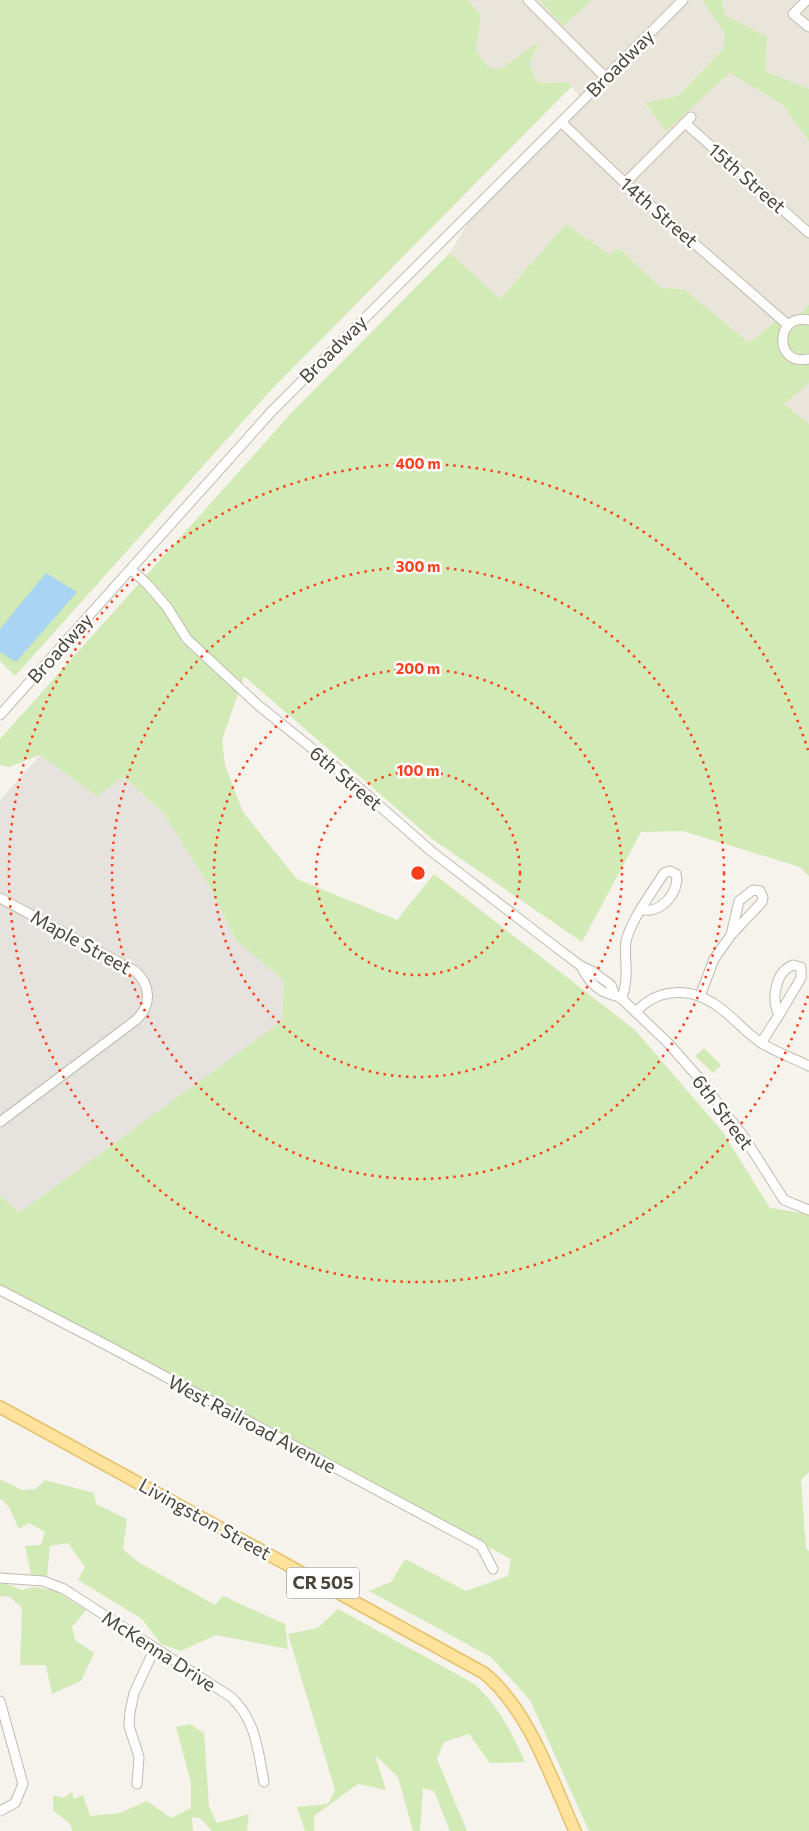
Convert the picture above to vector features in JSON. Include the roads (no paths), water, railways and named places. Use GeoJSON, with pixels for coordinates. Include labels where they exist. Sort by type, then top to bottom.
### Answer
{"type":"FeatureCollection","features":[{"type":"Feature","properties":{"kind":"main road","name":"Livingston Street"},"geometry":{"type":"LineString","coordinates":[[0,1407],[484,1673],[505,1692],[523,1718],[574,1831]]}},
{"type":"Feature","properties":{"kind":"street"},"geometry":{"type":"LineString","coordinates":[[528,0],[606,78]]}},
{"type":"Feature","properties":{"kind":"street","name":"Broadway"},"geometry":{"type":"LineString","coordinates":[[0,715],[272,411],[683,0]]}},
{"type":"Feature","properties":{"kind":"street"},"geometry":{"type":"LineString","coordinates":[[807,0],[794,14],[809,27]]}},
{"type":"Feature","properties":{"kind":"street","name":"15th Street"},"geometry":{"type":"LineString","coordinates":[[626,183],[688,120],[809,233]]}},
{"type":"Feature","properties":{"kind":"street","name":"14th Street"},"geometry":{"type":"LineString","coordinates":[[561,122],[626,183],[788,325]]}},
{"type":"Feature","properties":{"kind":"street"},"geometry":{"type":"LineString","coordinates":[[809,320],[800,319],[788,325],[782,337],[784,350],[794,358],[809,359]]}},
{"type":"Feature","properties":{"kind":"street","name":"6th Street"},"geometry":{"type":"LineString","coordinates":[[131,569],[149,586],[166,607],[187,639],[258,705],[334,766],[431,852],[581,966],[592,971],[611,985],[618,996],[668,1043],[709,1091],[744,1137],[784,1200],[809,1210]]}},
{"type":"Feature","properties":{"kind":"street"},"geometry":{"type":"LineString","coordinates":[[618,996],[626,976],[627,938],[642,909],[664,873],[674,872],[677,876],[677,882],[661,908],[652,912],[642,909]]}},
{"type":"Feature","properties":{"kind":"street"},"geometry":{"type":"LineString","coordinates":[[700,996],[714,959],[731,935],[762,902],[763,898],[760,891],[748,892],[739,900],[731,935]]}},
{"type":"Feature","properties":{"kind":"street","name":"Maple Street"},"geometry":{"type":"LineString","coordinates":[[0,898],[141,976],[147,988],[148,1002],[141,1015],[133,1022],[0,1122]]}},
{"type":"Feature","properties":{"kind":"street"},"geometry":{"type":"LineString","coordinates":[[761,1043],[779,1015],[801,978],[802,969],[799,965],[789,967],[776,987],[774,1000],[779,1015]]}},
{"type":"Feature","properties":{"kind":"street"},"geometry":{"type":"LineString","coordinates":[[636,1012],[651,999],[664,994],[679,992],[700,996],[718,1006],[761,1043],[809,1066]]}},
{"type":"Feature","properties":{"kind":"street","name":"West Railroad Avenue"},"geometry":{"type":"LineString","coordinates":[[0,1290],[481,1546],[493,1569]]}},
{"type":"Feature","properties":{"kind":"street","name":"McKenna Drive"},"geometry":{"type":"LineString","coordinates":[[0,1578],[42,1582],[64,1588],[239,1704],[246,1713],[254,1731],[264,1782]]}},
{"type":"Feature","properties":{"kind":"street"},"geometry":{"type":"LineString","coordinates":[[136,1784],[139,1757],[128,1726],[134,1693],[155,1648]]}},
{"type":"Feature","properties":{"kind":"street"},"geometry":{"type":"LineString","coordinates":[[0,1701],[23,1784],[15,1803],[0,1811]]}},
{"type":"Feature","properties":{"kind":"water"},"geometry":{"type":"Polygon","coordinates":[[[46,573],[77,592],[16,662],[0,652],[0,629],[46,573]]]}}]}
